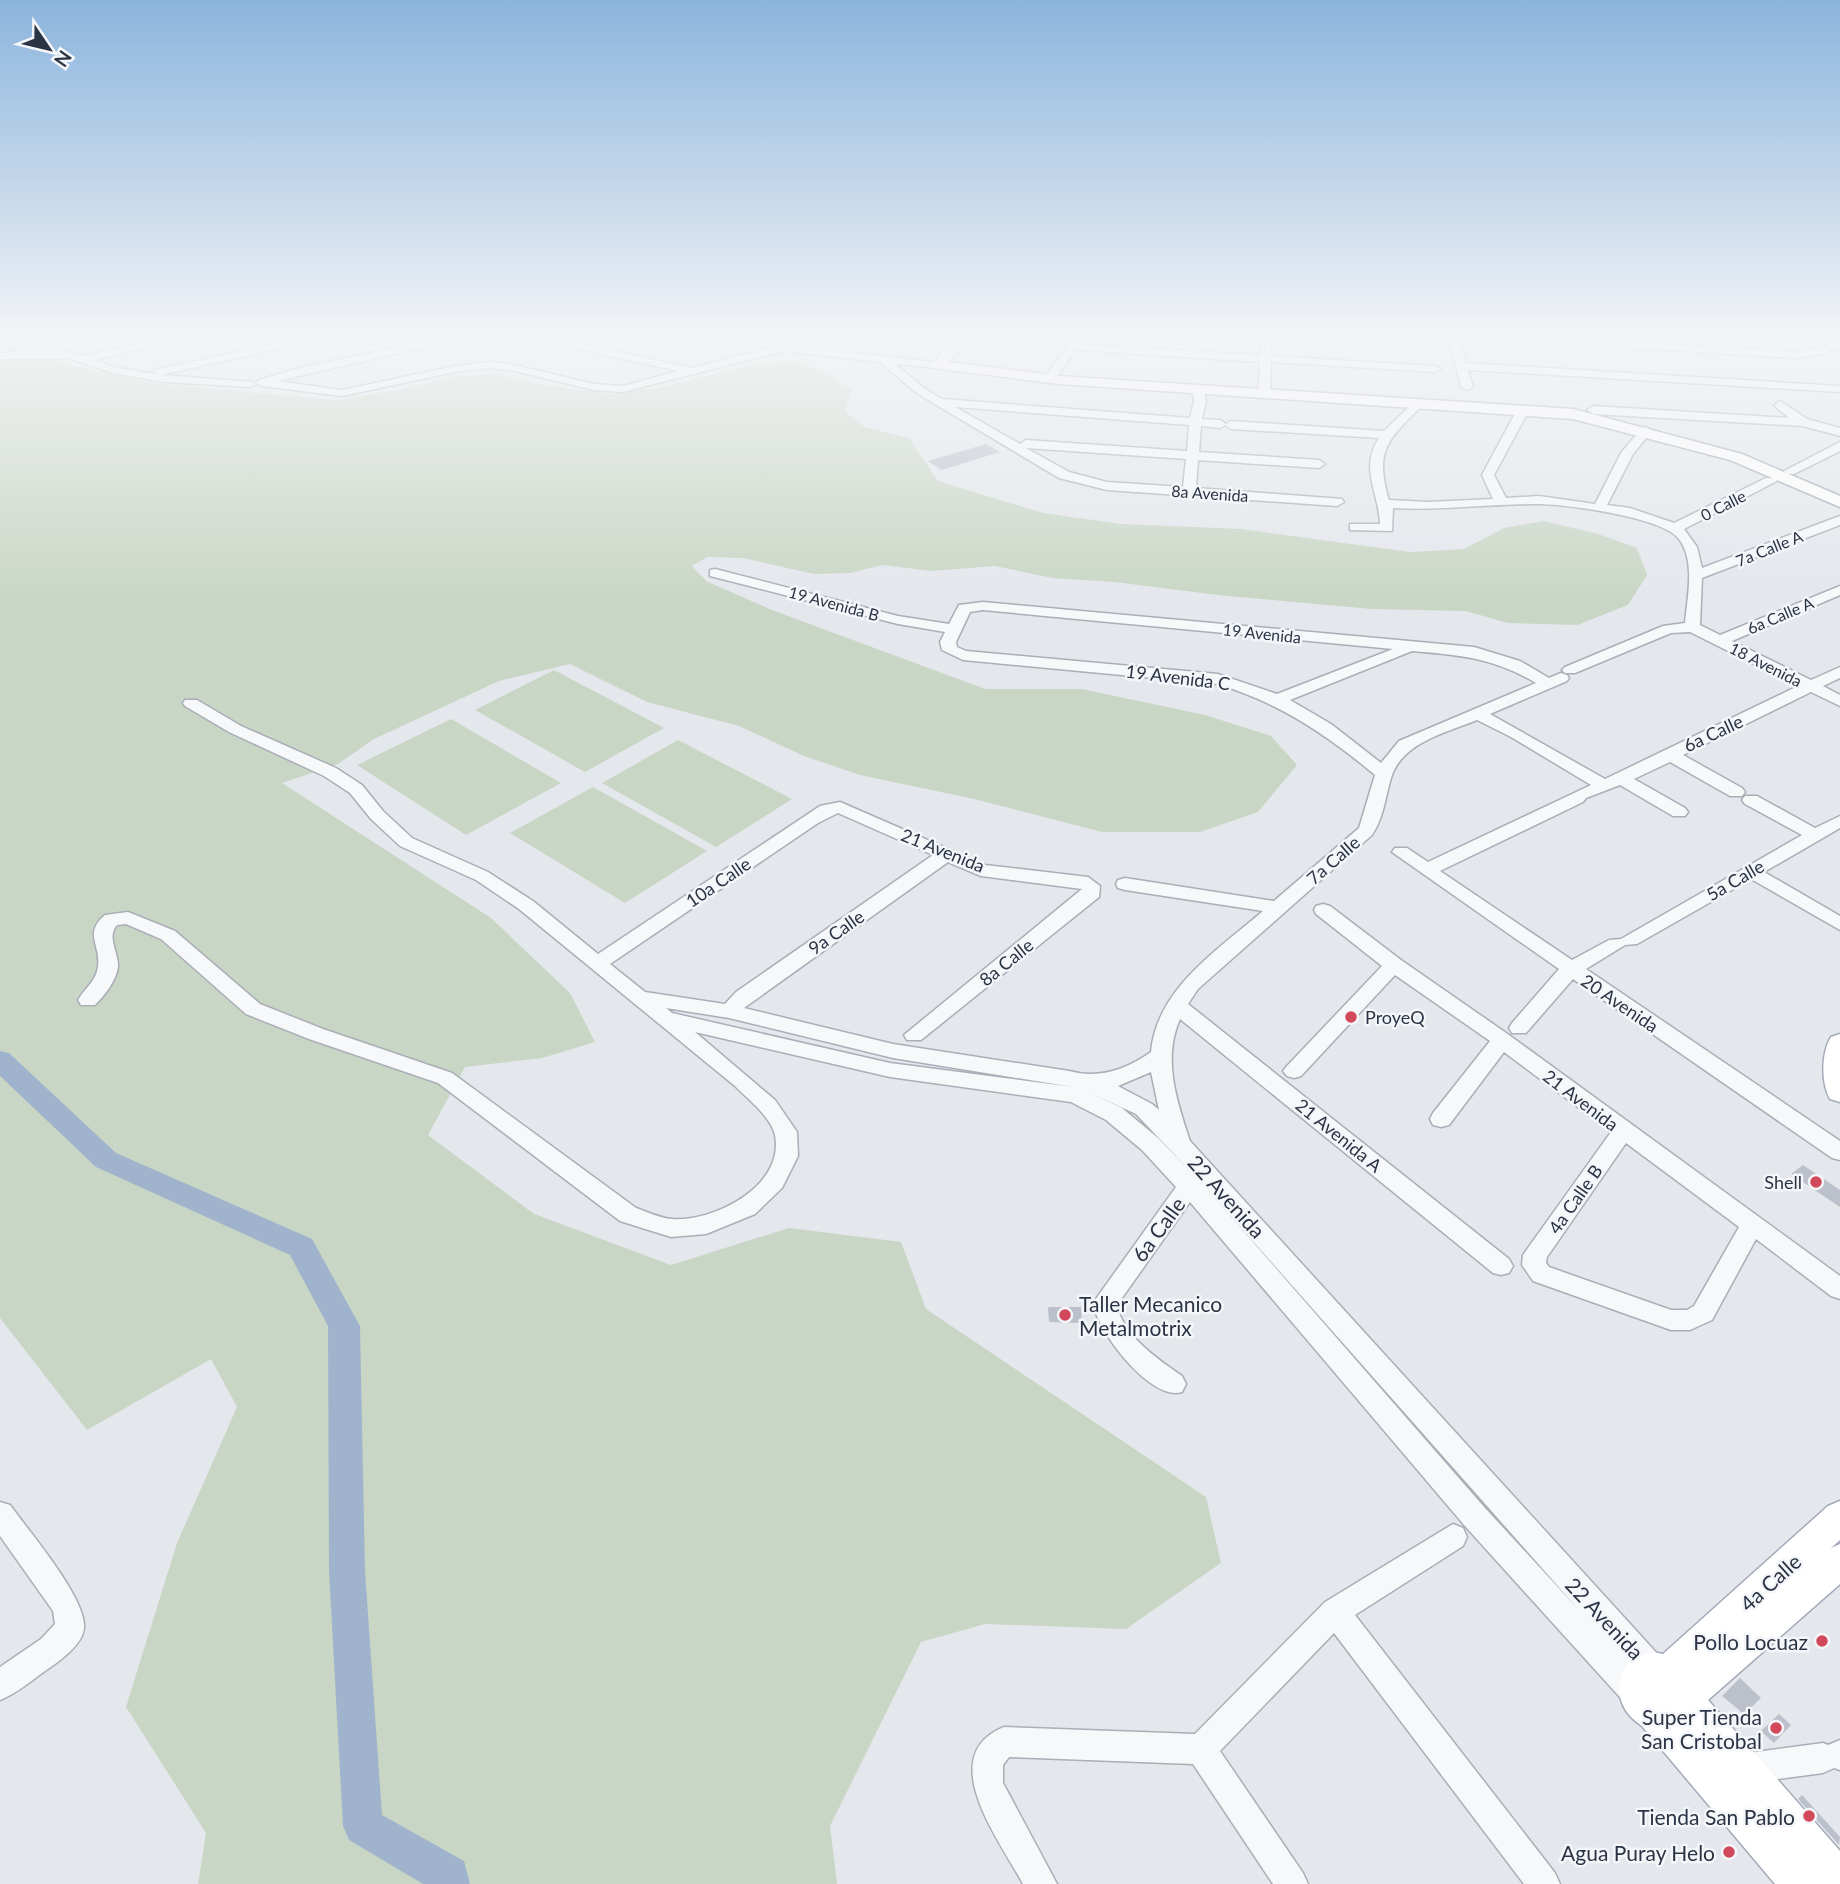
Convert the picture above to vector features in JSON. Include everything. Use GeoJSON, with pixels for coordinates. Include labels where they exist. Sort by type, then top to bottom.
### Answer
{"type":"FeatureCollection","features":[{"type":"Feature","properties":{"kind":"main road"},"geometry":{"type":"LineString","coordinates":[[1620,423],[1736,457],[1840,502]]}},
{"type":"Feature","properties":{"kind":"main road"},"geometry":{"type":"LineString","coordinates":[[1631,423],[1709,442],[1790,471],[1840,494]]}},
{"type":"Feature","properties":{"kind":"main road"},"geometry":{"type":"LineString","coordinates":[[1840,1043],[1837,1072],[1840,1092]]}},
{"type":"Feature","properties":{"kind":"main road","name":"4a Calle"},"geometry":{"type":"LineString","coordinates":[[1664,1692],[1840,1517]]}},
{"type":"Feature","properties":{"kind":"main road","name":"4a Calle"},"geometry":{"type":"LineString","coordinates":[[1664,1692],[1840,1561]]}},
{"type":"Feature","properties":{"kind":"main road"},"geometry":{"type":"LineString","coordinates":[[1664,1692],[1741,1769],[1840,1882]]}},
{"type":"Feature","properties":{"kind":"main road"},"geometry":{"type":"LineString","coordinates":[[1664,1692],[1802,1884]]}},
{"type":"Feature","properties":{"kind":"street","name":"8a Avenida"},"geometry":{"type":"LineString","coordinates":[[975,423],[1064,475],[1084,481],[1107,486],[1336,502]]}},
{"type":"Feature","properties":{"kind":"street"},"geometry":{"type":"LineString","coordinates":[[1189,492],[1195,423],[1387,435]]}},
{"type":"Feature","properties":{"kind":"street"},"geometry":{"type":"LineString","coordinates":[[1399,423],[1387,435],[1375,455],[1374,468],[1383,502],[1440,506],[1500,500],[1539,500],[1622,511],[1675,528],[1689,541],[1697,575],[1692,627]]}},
{"type":"Feature","properties":{"kind":"street"},"geometry":{"type":"LineString","coordinates":[[1500,500],[1488,475],[1516,423]]}},
{"type":"Feature","properties":{"kind":"street"},"geometry":{"type":"LineString","coordinates":[[1807,423],[1840,432]]}},
{"type":"Feature","properties":{"kind":"street"},"geometry":{"type":"LineString","coordinates":[[1600,507],[1627,453],[1646,431]]}},
{"type":"Feature","properties":{"kind":"street"},"geometry":{"type":"LineString","coordinates":[[1026,443],[1318,464]]}},
{"type":"Feature","properties":{"kind":"street"},"geometry":{"type":"LineString","coordinates":[[1790,471],[1840,446]]}},
{"type":"Feature","properties":{"kind":"street","name":"0 Calle"},"geometry":{"type":"LineString","coordinates":[[1675,528],[1771,481]]}},
{"type":"Feature","properties":{"kind":"street"},"geometry":{"type":"LineString","coordinates":[[1355,527],[1387,528],[1387,504]]}},
{"type":"Feature","properties":{"kind":"street","name":"7a Calle A"},"geometry":{"type":"LineString","coordinates":[[1697,575],[1840,520]]}},
{"type":"Feature","properties":{"kind":"street","name":"19 Avenida B"},"geometry":{"type":"LineString","coordinates":[[715,573],[898,620],[954,629]]}},
{"type":"Feature","properties":{"kind":"street","name":"6a Calle A"},"geometry":{"type":"LineString","coordinates":[[1720,641],[1840,590]]}},
{"type":"Feature","properties":{"kind":"street","name":"19 Avenida"},"geometry":{"type":"LineString","coordinates":[[954,629],[964,608],[970,606],[1474,652],[1560,677]]}},
{"type":"Feature","properties":{"kind":"street","name":"18 Avenida"},"geometry":{"type":"LineString","coordinates":[[1692,627],[1840,701]]}},
{"type":"Feature","properties":{"kind":"street","name":"7a Calle"},"geometry":{"type":"LineString","coordinates":[[1180,1143],[1164,1096],[1158,1057],[1176,1004],[1191,984],[1366,831],[1371,823],[1382,772],[1391,757],[1405,745],[1668,629],[1692,627]]}},
{"type":"Feature","properties":{"kind":"street","name":"19 Avenida C"},"geometry":{"type":"LineString","coordinates":[[954,629],[948,642],[950,650],[963,655],[1218,679],[1255,689],[1279,699],[1332,730],[1382,772]]}},
{"type":"Feature","properties":{"kind":"street"},"geometry":{"type":"LineString","coordinates":[[1279,699],[1410,647]]}},
{"type":"Feature","properties":{"kind":"street","name":"6a Calle"},"geometry":{"type":"LineString","coordinates":[[1427,870],[1840,672]]}},
{"type":"Feature","properties":{"kind":"street"},"geometry":{"type":"LineString","coordinates":[[88,1000],[99,988],[108,962],[102,931],[112,919],[128,918],[168,935],[253,1009],[316,1034],[445,1078],[628,1215],[671,1228],[706,1225],[747,1208],[774,1182],[787,1156],[786,1132],[759,1097],[599,962],[504,889],[482,876],[406,842],[382,821],[356,789],[330,772],[235,729],[191,703]]}},
{"type":"Feature","properties":{"kind":"street"},"geometry":{"type":"LineString","coordinates":[[1478,713],[1604,785]]}},
{"type":"Feature","properties":{"kind":"street"},"geometry":{"type":"LineString","coordinates":[[1668,754],[1815,835]]}},
{"type":"Feature","properties":{"kind":"street"},"geometry":{"type":"LineString","coordinates":[[1621,779],[1679,812]]}},
{"type":"Feature","properties":{"kind":"street","name":"10a Calle"},"geometry":{"type":"LineString","coordinates":[[599,962],[811,819],[826,810],[840,807]]}},
{"type":"Feature","properties":{"kind":"street","name":"21 Avenida"},"geometry":{"type":"LineString","coordinates":[[840,807],[855,811],[946,856],[981,870],[1081,881],[1091,886]]}},
{"type":"Feature","properties":{"kind":"street","name":"5a Calle"},"geometry":{"type":"LineString","coordinates":[[1441,1119],[1511,1034],[1570,969],[1840,821]]}},
{"type":"Feature","properties":{"kind":"street","name":"20 Avenida"},"geometry":{"type":"LineString","coordinates":[[1401,852],[1840,1152]]}},
{"type":"Feature","properties":{"kind":"street","name":"9a Calle"},"geometry":{"type":"LineString","coordinates":[[729,1011],[743,997],[946,856]]}},
{"type":"Feature","properties":{"kind":"street"},"geometry":{"type":"LineString","coordinates":[[1750,870],[1840,923]]}},
{"type":"Feature","properties":{"kind":"street"},"geometry":{"type":"LineString","coordinates":[[1125,884],[1281,908]]}},
{"type":"Feature","properties":{"kind":"street","name":"8a Calle"},"geometry":{"type":"LineString","coordinates":[[914,1035],[1092,893],[1091,886]]}},
{"type":"Feature","properties":{"kind":"street","name":"21 Avenida"},"geometry":{"type":"LineString","coordinates":[[1323,910],[1394,965],[1511,1034],[1623,1131],[1840,1289]]}},
{"type":"Feature","properties":{"kind":"street"},"geometry":{"type":"LineString","coordinates":[[1294,1071],[1394,965]]}},
{"type":"Feature","properties":{"kind":"street","name":"22 Avenida"},"geometry":{"type":"LineString","coordinates":[[641,998],[729,1011],[892,1060],[1069,1078],[1110,1091],[1144,1109],[1180,1143],[1199,1181],[1475,1517],[1664,1692]]}},
{"type":"Feature","properties":{"kind":"street","name":"21 Avenida A"},"geometry":{"type":"LineString","coordinates":[[1176,1004],[1501,1266]]}},
{"type":"Feature","properties":{"kind":"street","name":"22 Avenida"},"geometry":{"type":"LineString","coordinates":[[668,1019],[1075,1095],[1114,1114],[1199,1181],[1501,1504],[1664,1692]]}},
{"type":"Feature","properties":{"kind":"street"},"geometry":{"type":"LineString","coordinates":[[1069,1078],[1107,1082],[1134,1076],[1158,1057]]}},
{"type":"Feature","properties":{"kind":"street","name":"4a Calle B"},"geometry":{"type":"LineString","coordinates":[[1623,1131],[1535,1255],[1535,1268],[1550,1278],[1671,1320],[1690,1320],[1707,1307],[1752,1225]]}},
{"type":"Feature","properties":{"kind":"street","name":"6a Calle"},"geometry":{"type":"LineString","coordinates":[[1173,1384],[1153,1371],[1110,1322],[1104,1312],[1105,1303],[1199,1181]]}},
{"type":"Feature","properties":{"kind":"street"},"geometry":{"type":"LineString","coordinates":[[1475,1517],[1501,1504]]}},
{"type":"Feature","properties":{"kind":"street"},"geometry":{"type":"LineString","coordinates":[[0,1514],[66,1606],[70,1628],[51,1649],[0,1685]]}},
{"type":"Feature","properties":{"kind":"street"},"geometry":{"type":"LineString","coordinates":[[1041,1884],[988,1787],[986,1769],[997,1747],[1004,1742],[1201,1749],[1335,1612],[1453,1537]]}},
{"type":"Feature","properties":{"kind":"street"},"geometry":{"type":"LineString","coordinates":[[1335,1612],[1544,1884]]}},
{"type":"Feature","properties":{"kind":"street"},"geometry":{"type":"LineString","coordinates":[[1201,1749],[1292,1884]]}},
{"type":"Feature","properties":{"kind":"street"},"geometry":{"type":"LineString","coordinates":[[1741,1769],[1834,1756]]}},
{"type":"Feature","properties":{"kind":"green space"},"geometry":{"type":"Polygon","coordinates":[[[0,423],[860,423],[865,427],[909,438],[938,481],[1043,513],[1121,524],[1241,529],[1410,552],[1464,549],[1504,528],[1543,521],[1598,534],[1637,548],[1647,575],[1628,605],[1577,625],[1508,623],[1466,611],[1372,609],[1218,595],[1115,582],[1052,578],[995,566],[932,571],[882,565],[850,573],[814,574],[743,558],[707,557],[692,566],[706,581],[772,610],[985,689],[1082,689],[1205,715],[1271,736],[1297,765],[1258,812],[1200,832],[1102,832],[974,799],[860,775],[804,756],[739,726],[647,702],[570,664],[499,681],[374,739],[338,764],[282,783],[491,918],[570,993],[595,1042],[542,1058],[465,1067],[428,1135],[534,1214],[671,1265],[789,1228],[901,1242],[926,1309],[1206,1497],[1221,1563],[1126,1629],[985,1624],[921,1642],[830,1826],[837,1884],[198,1884],[206,1833],[126,1707],[177,1543],[237,1407],[211,1359],[87,1430],[0,1318],[0,423]]]}},
{"type":"Feature","properties":{"kind":"green space"},"geometry":{"type":"Polygon","coordinates":[[[554,670],[664,728],[585,772],[475,710],[554,670]]]}},
{"type":"Feature","properties":{"kind":"green space"},"geometry":{"type":"Polygon","coordinates":[[[451,719],[561,783],[466,835],[357,765],[451,719]]]}},
{"type":"Feature","properties":{"kind":"green space"},"geometry":{"type":"Polygon","coordinates":[[[678,740],[792,799],[716,847],[602,783],[678,740]]]}},
{"type":"Feature","properties":{"kind":"green space"},"geometry":{"type":"Polygon","coordinates":[[[593,787],[707,851],[625,903],[510,833],[593,787]]]}},
{"type":"Feature","properties":{"kind":"building"},"geometry":{"type":"Polygon","coordinates":[[[986,444],[1000,452],[942,470],[928,461],[986,444]]]}},
{"type":"Feature","properties":{"kind":"building","name":"Shell"},"geometry":{"type":"Polygon","coordinates":[[[1803,1165],[1840,1190],[1840,1207],[1791,1174],[1803,1165]]]}},
{"type":"Feature","properties":{"kind":"building","name":"Taller Mecanico Metalmotrix"},"geometry":{"type":"Polygon","coordinates":[[[1048,1307],[1081,1307],[1082,1323],[1049,1322],[1048,1307]]]}},
{"type":"Feature","properties":{"kind":"building"},"geometry":{"type":"Polygon","coordinates":[[[1740,1678],[1761,1698],[1744,1714],[1722,1696],[1740,1678]]]}},
{"type":"Feature","properties":{"kind":"building","name":"Super Tienda San Cristobal"},"geometry":{"type":"Polygon","coordinates":[[[1779,1714],[1791,1725],[1774,1743],[1761,1731],[1779,1714]]]}},
{"type":"Feature","properties":{"kind":"building"},"geometry":{"type":"Polygon","coordinates":[[[1802,1795],[1840,1837],[1839,1845],[1798,1799],[1802,1795]]]}},
{"type":"Feature","properties":{"kind":"waterway"},"geometry":{"type":"LineString","coordinates":[[0,1060],[106,1160],[301,1247],[344,1326],[347,1571],[363,1826],[449,1876],[449,1884]]}},
{"type":"Feature","properties":{"kind":"place","name":"ProyeQ"},"geometry":{"type":"Point","coordinates":[1351,1017]}},
{"type":"Feature","properties":{"kind":"place","name":"Shell"},"geometry":{"type":"Point","coordinates":[1816,1182]}},
{"type":"Feature","properties":{"kind":"place","name":"Taller Mecanico Metalmotrix"},"geometry":{"type":"Point","coordinates":[1065,1315]}},
{"type":"Feature","properties":{"kind":"place","name":"Pollo Locuaz"},"geometry":{"type":"Point","coordinates":[1822,1641]}},
{"type":"Feature","properties":{"kind":"place","name":"Super Tienda San Cristobal"},"geometry":{"type":"Point","coordinates":[1776,1728]}},
{"type":"Feature","properties":{"kind":"place","name":"Tienda San Pablo"},"geometry":{"type":"Point","coordinates":[1809,1816]}},
{"type":"Feature","properties":{"kind":"place","name":"Agua Puray Helo"},"geometry":{"type":"Point","coordinates":[1729,1852]}}]}
